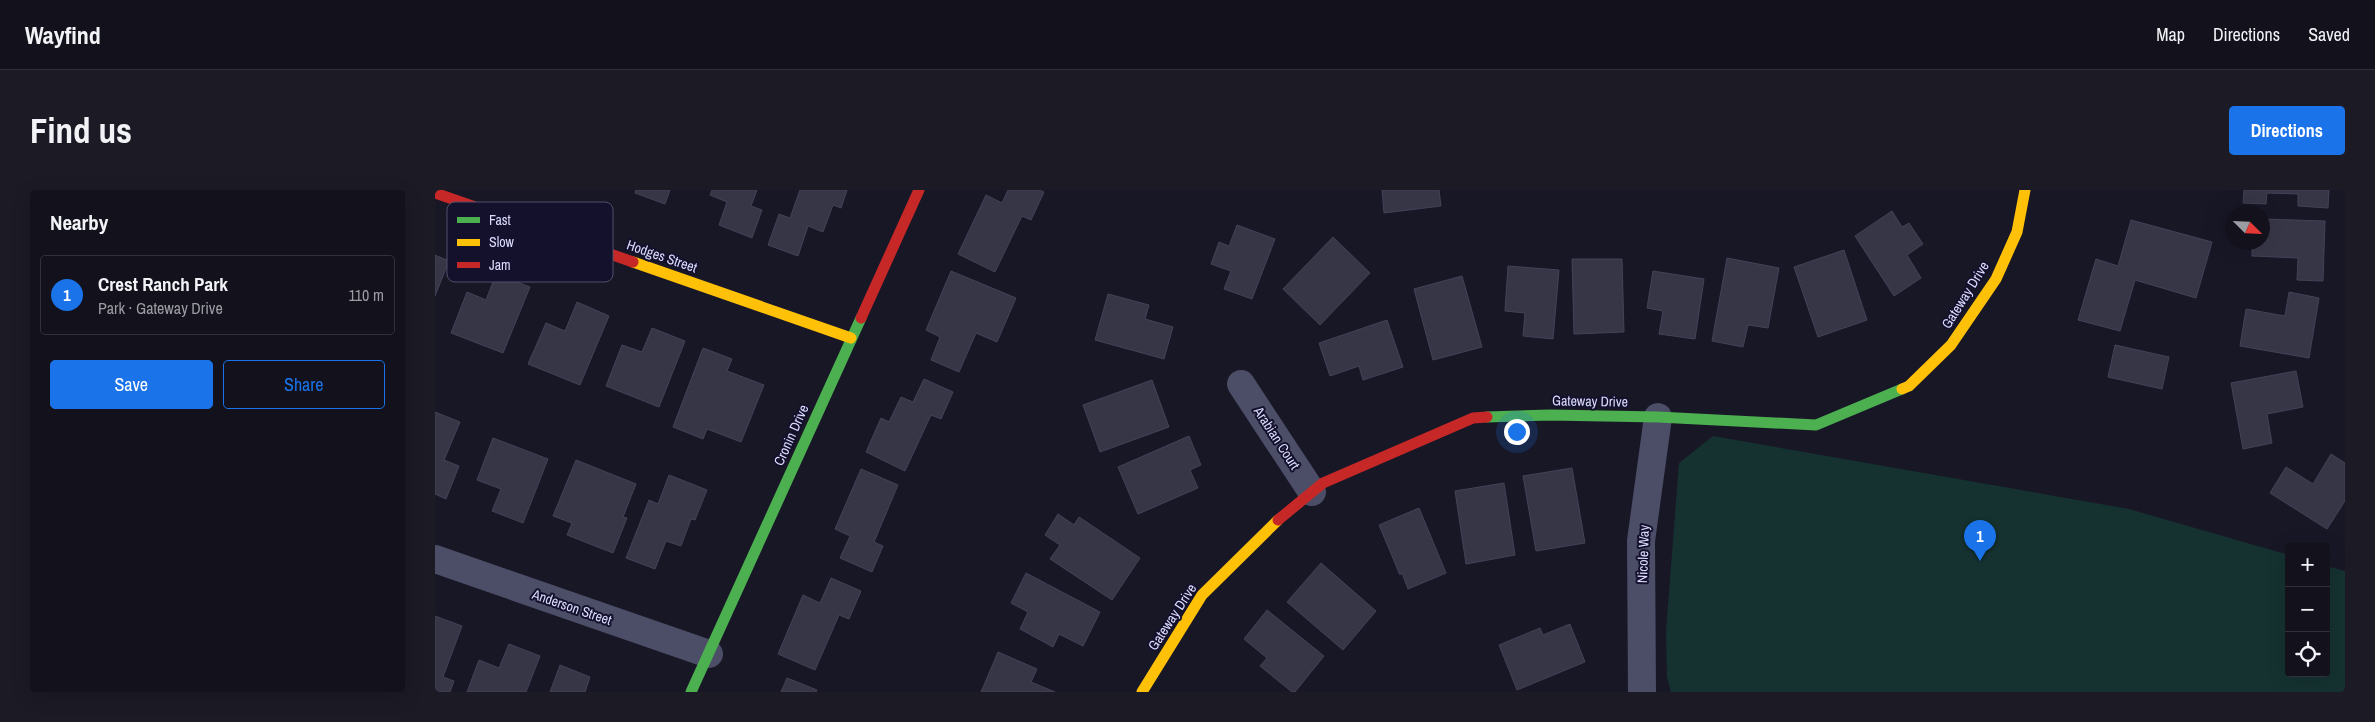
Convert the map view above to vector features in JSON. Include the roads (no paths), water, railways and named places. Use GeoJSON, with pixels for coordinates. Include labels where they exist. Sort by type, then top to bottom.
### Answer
{"type":"FeatureCollection","features":[{"type":"Feature","properties":{"kind":"street","name":"Cronin Drive"},"geometry":{"type":"LineString","coordinates":[[691,692],[919,190]]}},
{"type":"Feature","properties":{"kind":"street","name":"Gateway Drive"},"geometry":{"type":"LineString","coordinates":[[1142,692],[1202,595],[1273,524],[1323,483],[1473,418],[1550,414],[1816,425],[1909,386],[1951,345],[1996,279],[2017,232],[2025,190]]}},
{"type":"Feature","properties":{"kind":"street","name":"Hodges Street"},"geometry":{"type":"LineString","coordinates":[[435,193],[461,202]]}},
{"type":"Feature","properties":{"kind":"street","name":"Hodges Street"},"geometry":{"type":"LineString","coordinates":[[613,255],[851,338]]}},
{"type":"Feature","properties":{"kind":"street","name":"Arabian Court"},"geometry":{"type":"LineString","coordinates":[[1241,384],[1313,492]]}},
{"type":"Feature","properties":{"kind":"street","name":"Nicole Way"},"geometry":{"type":"LineString","coordinates":[[1642,692],[1641,541],[1658,417]]}},
{"type":"Feature","properties":{"kind":"street","name":"Anderson Street"},"geometry":{"type":"LineString","coordinates":[[435,560],[709,654]]}},
{"type":"Feature","properties":{"kind":"place","name":"Crest Ranch Park"},"geometry":{"type":"Point","coordinates":[1980,561]}}]}
